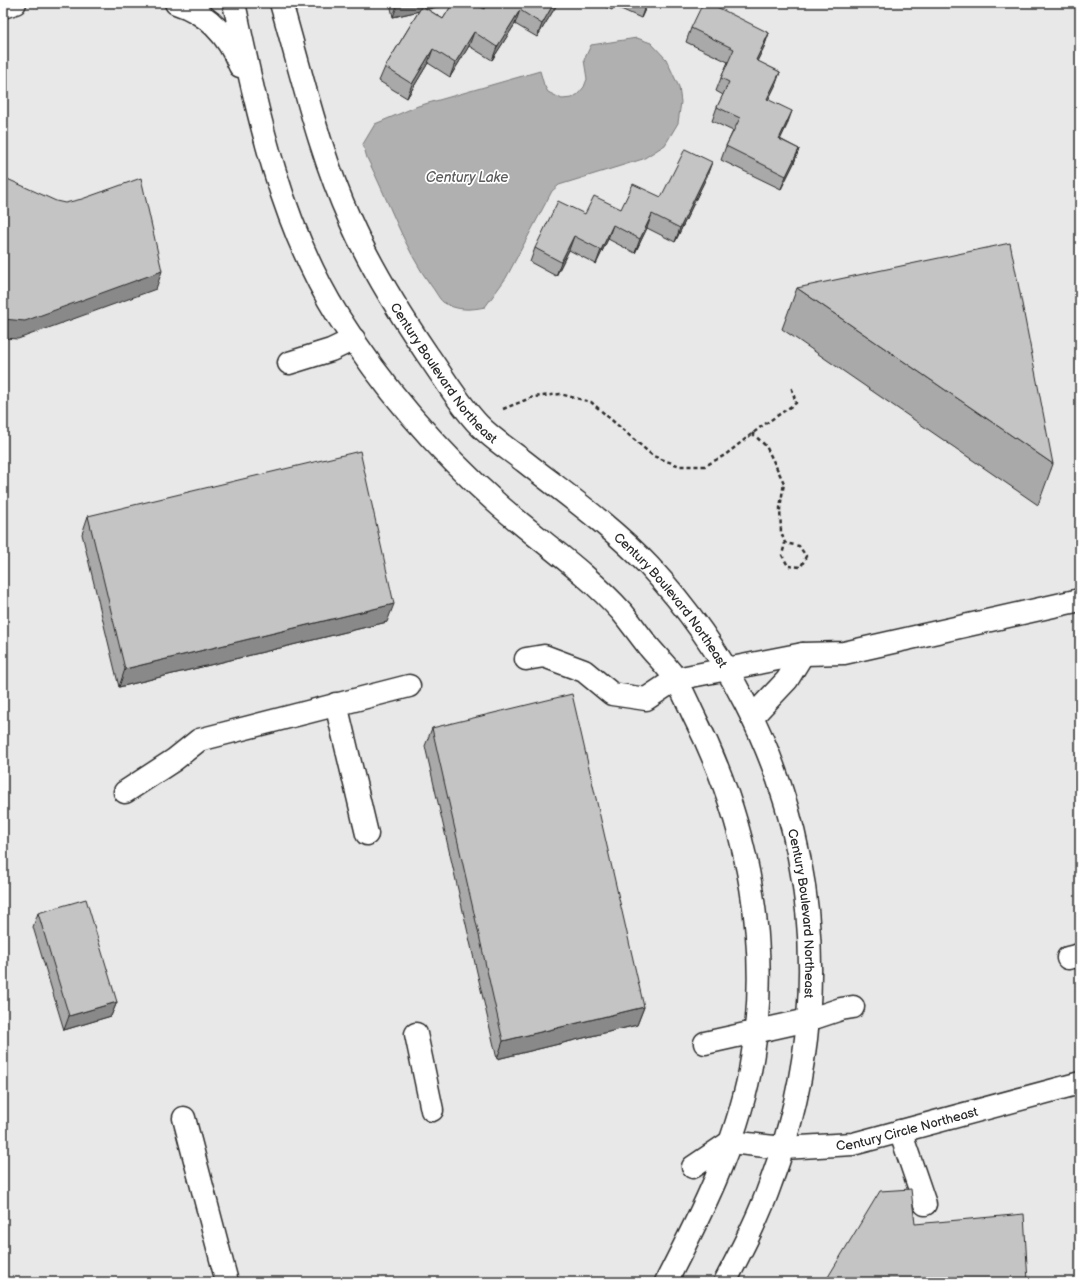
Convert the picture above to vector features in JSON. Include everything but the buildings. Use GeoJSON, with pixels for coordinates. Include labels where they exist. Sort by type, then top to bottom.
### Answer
{"type":"FeatureCollection","features":[{"type":"Feature","properties":{"kind":"street"},"geometry":{"type":"LineString","coordinates":[[3,7],[15,3]]}},
{"type":"Feature","properties":{"kind":"street"},"geometry":{"type":"LineString","coordinates":[[176,3],[203,16],[213,23],[231,46],[239,63],[258,116],[276,178],[301,241],[328,299],[354,339],[389,388],[444,452],[500,506],[596,586],[621,612],[676,679],[712,752],[721,774],[734,814],[750,875],[759,961],[758,1011],[750,1070],[730,1142],[707,1200],[666,1282]]}},
{"type":"Feature","properties":{"kind":"street"},"geometry":{"type":"LineString","coordinates":[[234,3],[258,116]]}},
{"type":"Feature","properties":{"kind":"street","name":"Century Boulevard Northeast"},"geometry":{"type":"LineString","coordinates":[[281,3],[320,137],[337,188],[354,230],[377,276],[446,382],[479,425],[577,502],[624,542],[646,563],[688,613],[727,668],[752,717],[782,792],[804,877],[809,922],[811,962],[808,1020],[800,1080],[783,1148],[762,1206],[725,1282]]}},
{"type":"Feature","properties":{"kind":"street"},"geometry":{"type":"LineString","coordinates":[[298,3],[297,17],[302,74]]}},
{"type":"Feature","properties":{"kind":"street"},"geometry":{"type":"LineString","coordinates":[[289,363],[331,350],[354,339]]}},
{"type":"Feature","properties":{"kind":"street"},"geometry":{"type":"LineString","coordinates":[[526,658],[544,656],[584,671],[612,694],[646,699],[676,679],[803,654],[844,653],[1080,600]]}},
{"type":"Feature","properties":{"kind":"street"},"geometry":{"type":"LineString","coordinates":[[752,717],[787,680],[803,654]]}},
{"type":"Feature","properties":{"kind":"street"},"geometry":{"type":"LineString","coordinates":[[125,792],[174,760],[200,740],[409,686]]}},
{"type":"Feature","properties":{"kind":"street"},"geometry":{"type":"LineString","coordinates":[[336,704],[367,834]]}},
{"type":"Feature","properties":{"kind":"street"},"geometry":{"type":"LineString","coordinates":[[705,1044],[808,1020],[841,1008],[853,1007]]}},
{"type":"Feature","properties":{"kind":"street"},"geometry":{"type":"LineString","coordinates":[[416,1034],[432,1110]]}},
{"type":"Feature","properties":{"kind":"street","name":"Century Circle Northeast"},"geometry":{"type":"LineString","coordinates":[[730,1142],[783,1148],[854,1144],[1080,1083]]}},
{"type":"Feature","properties":{"kind":"street"},"geometry":{"type":"LineString","coordinates":[[184,1118],[227,1282]]}},
{"type":"Feature","properties":{"kind":"street"},"geometry":{"type":"LineString","coordinates":[[900,1131],[925,1204]]}},
{"type":"Feature","properties":{"kind":"street"},"geometry":{"type":"LineString","coordinates":[[693,1167],[730,1142]]}},
{"type":"Feature","properties":{"kind":"path"},"geometry":{"type":"LineString","coordinates":[[503,409],[533,397],[560,394],[590,402],[653,456],[680,466],[705,466],[725,455],[752,433],[796,403],[791,386]]}},
{"type":"Feature","properties":{"kind":"path"},"geometry":{"type":"LineString","coordinates":[[752,433],[766,446],[784,483],[780,508],[781,532],[785,543],[782,555],[788,566],[801,567],[806,556],[799,546],[785,543]]}},
{"type":"Feature","properties":{"kind":"shaded area"},"geometry":{"type":"Polygon","coordinates":[[[3,3],[1080,3],[1080,1282],[3,1282],[3,3]]]}},
{"type":"Feature","properties":{"kind":"water","name":"Century Lake"},"geometry":{"type":"Polygon","coordinates":[[[637,38],[651,43],[666,59],[679,87],[681,102],[678,123],[665,145],[643,159],[559,185],[552,191],[506,278],[485,307],[464,309],[453,307],[443,302],[413,257],[367,158],[363,144],[375,124],[418,106],[540,71],[544,85],[548,92],[562,99],[572,98],[584,87],[587,79],[584,60],[591,45],[637,38]]]}}]}
